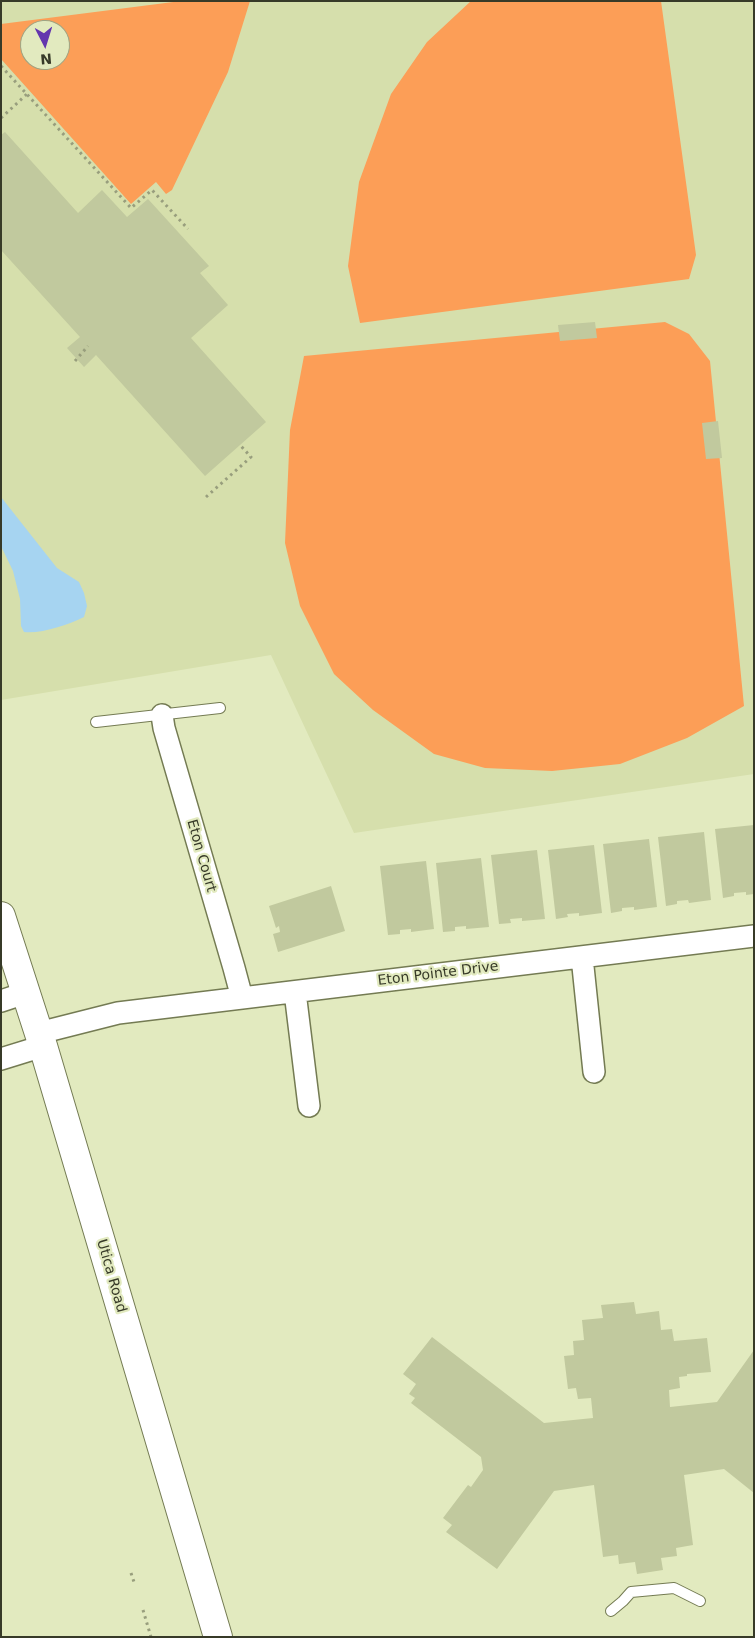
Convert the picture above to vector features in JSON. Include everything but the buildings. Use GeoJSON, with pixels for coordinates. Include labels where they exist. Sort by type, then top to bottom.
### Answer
{"type":"FeatureCollection","features":[{"type":"Feature","properties":{"kind":"main road","name":"Utica Road"},"geometry":{"type":"LineString","coordinates":[[1,916],[13,997],[41,1040],[218,1637]]}},
{"type":"Feature","properties":{"kind":"street","name":"Eton Court"},"geometry":{"type":"LineString","coordinates":[[162,715],[164,728],[242,998]]}},
{"type":"Feature","properties":{"kind":"street","name":"Eton Pointe Drive"},"geometry":{"type":"LineString","coordinates":[[1,1059],[41,1040],[118,1013],[754,936]]}},
{"type":"Feature","properties":{"kind":"street"},"geometry":{"type":"LineString","coordinates":[[582,957],[594,1072]]}},
{"type":"Feature","properties":{"kind":"street"},"geometry":{"type":"LineString","coordinates":[[295,992],[308,1106]]}},
{"type":"Feature","properties":{"kind":"lane"},"geometry":{"type":"LineString","coordinates":[[96,722],[220,708]]}},
{"type":"Feature","properties":{"kind":"lane"},"geometry":{"type":"LineString","coordinates":[[611,1611],[623,1602],[631,1592],[674,1588],[700,1601]]}},
{"type":"Feature","properties":{"kind":"path"},"geometry":{"type":"LineString","coordinates":[[1,66],[131,208],[152,190],[188,229]]}},
{"type":"Feature","properties":{"kind":"path"},"geometry":{"type":"LineString","coordinates":[[1,118],[27,94]]}},
{"type":"Feature","properties":{"kind":"path"},"geometry":{"type":"LineString","coordinates":[[75,362],[88,346]]}},
{"type":"Feature","properties":{"kind":"path"},"geometry":{"type":"LineString","coordinates":[[206,497],[250,457],[240,445]]}},
{"type":"Feature","properties":{"kind":"path"},"geometry":{"type":"LineString","coordinates":[[131,1573],[135,1585]]}},
{"type":"Feature","properties":{"kind":"path"},"geometry":{"type":"LineString","coordinates":[[143,1610],[151,1637]]}},
{"type":"Feature","properties":{"kind":"shaded area"},"geometry":{"type":"Polygon","coordinates":[[[1,1],[754,1],[754,774],[354,833],[271,655],[1,700],[1,1]]]}},
{"type":"Feature","properties":{"kind":"shaded area"},"geometry":{"type":"Polygon","coordinates":[[[181,1],[250,1],[228,72],[172,190],[166,194],[156,182],[131,204],[1,59],[1,24],[20,22],[20,70],[70,70],[70,20],[32,20],[181,1]]]}},
{"type":"Feature","properties":{"kind":"shaded area"},"geometry":{"type":"Polygon","coordinates":[[[471,1],[661,1],[696,255],[689,279],[360,323],[348,266],[359,182],[391,94],[427,42],[471,1]]]}},
{"type":"Feature","properties":{"kind":"shaded area"},"geometry":{"type":"Polygon","coordinates":[[[665,322],[689,334],[710,361],[744,706],[687,738],[620,764],[552,771],[485,768],[434,754],[373,710],[334,674],[300,606],[285,543],[290,430],[304,356],[665,322]]]}},
{"type":"Feature","properties":{"kind":"water"},"geometry":{"type":"Polygon","coordinates":[[[1,497],[57,568],[79,582],[87,606],[84,617],[38,632],[24,632],[21,626],[20,599],[13,571],[1,546],[1,497]]]}}]}
